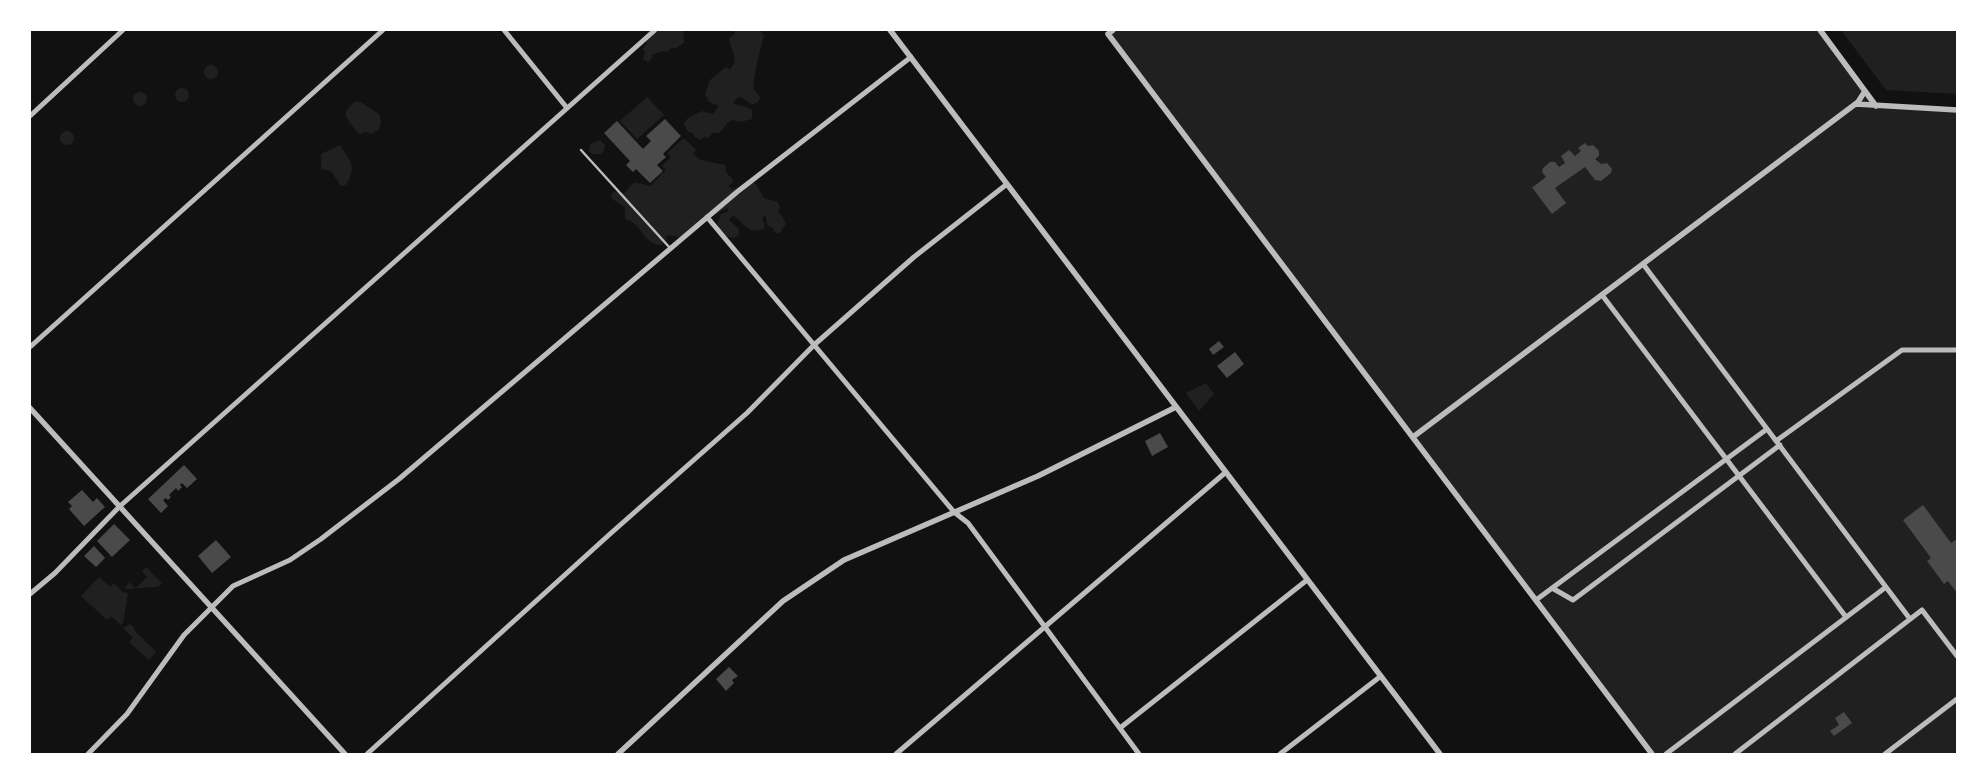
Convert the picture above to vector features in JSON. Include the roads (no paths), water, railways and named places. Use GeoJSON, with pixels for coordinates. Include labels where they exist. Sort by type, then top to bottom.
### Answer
{"type":"FeatureCollection","features":[{"type":"Feature","properties":{"kind":"street"},"geometry":{"type":"LineString","coordinates":[[30,116],[123,30]]}},
{"type":"Feature","properties":{"kind":"street"},"geometry":{"type":"LineString","coordinates":[[30,347],[383,30]]}},
{"type":"Feature","properties":{"kind":"street"},"geometry":{"type":"LineString","coordinates":[[504,30],[567,108]]}},
{"type":"Feature","properties":{"kind":"street"},"geometry":{"type":"LineString","coordinates":[[30,594],[55,573],[119,507],[655,30]]}},
{"type":"Feature","properties":{"kind":"street"},"geometry":{"type":"LineString","coordinates":[[890,30],[1440,754]]}},
{"type":"Feature","properties":{"kind":"street"},"geometry":{"type":"LineString","coordinates":[[1820,30],[1876,106]]}},
{"type":"Feature","properties":{"kind":"street"},"geometry":{"type":"LineString","coordinates":[[1109,31],[1412,437],[1652,754]]}},
{"type":"Feature","properties":{"kind":"street"},"geometry":{"type":"LineString","coordinates":[[88,754],[127,714],[184,635],[233,586],[290,560],[321,539],[399,479],[707,217],[911,57]]}},
{"type":"Feature","properties":{"kind":"street"},"geometry":{"type":"LineString","coordinates":[[1412,437],[1856,104],[1863,98],[1866,91]]}},
{"type":"Feature","properties":{"kind":"street"},"geometry":{"type":"LineString","coordinates":[[1856,104],[1957,110]]}},
{"type":"Feature","properties":{"kind":"street"},"geometry":{"type":"LineString","coordinates":[[367,754],[747,413],[814,345],[914,257],[1007,184]]}},
{"type":"Feature","properties":{"kind":"street"},"geometry":{"type":"LineString","coordinates":[[707,217],[954,512],[968,523],[1139,754]]}},
{"type":"Feature","properties":{"kind":"street"},"geometry":{"type":"LineString","coordinates":[[1643,264],[1910,619]]}},
{"type":"Feature","properties":{"kind":"street"},"geometry":{"type":"LineString","coordinates":[[1602,295],[1846,617]]}},
{"type":"Feature","properties":{"kind":"street"},"geometry":{"type":"LineString","coordinates":[[1552,588],[1573,600],[1739,476],[1778,443],[1902,350],[1957,350]]}},
{"type":"Feature","properties":{"kind":"street"},"geometry":{"type":"LineString","coordinates":[[618,754],[783,601],[844,560],[1038,476],[1176,407]]}},
{"type":"Feature","properties":{"kind":"street"},"geometry":{"type":"LineString","coordinates":[[30,408],[345,754]]}},
{"type":"Feature","properties":{"kind":"street"},"geometry":{"type":"LineString","coordinates":[[1536,600],[1767,429]]}},
{"type":"Feature","properties":{"kind":"street"},"geometry":{"type":"LineString","coordinates":[[896,754],[1226,472]]}},
{"type":"Feature","properties":{"kind":"street"},"geometry":{"type":"LineString","coordinates":[[1120,728],[1307,580]]}},
{"type":"Feature","properties":{"kind":"street"},"geometry":{"type":"LineString","coordinates":[[1666,754],[1886,587]]}},
{"type":"Feature","properties":{"kind":"street"},"geometry":{"type":"LineString","coordinates":[[1735,754],[1922,610],[1957,656]]}},
{"type":"Feature","properties":{"kind":"street"},"geometry":{"type":"LineString","coordinates":[[1280,754],[1381,676]]}},
{"type":"Feature","properties":{"kind":"street"},"geometry":{"type":"LineString","coordinates":[[1885,754],[1957,699]]}},
{"type":"Feature","properties":{"kind":"lane"},"geometry":{"type":"LineString","coordinates":[[582,150],[670,248]]}}]}
